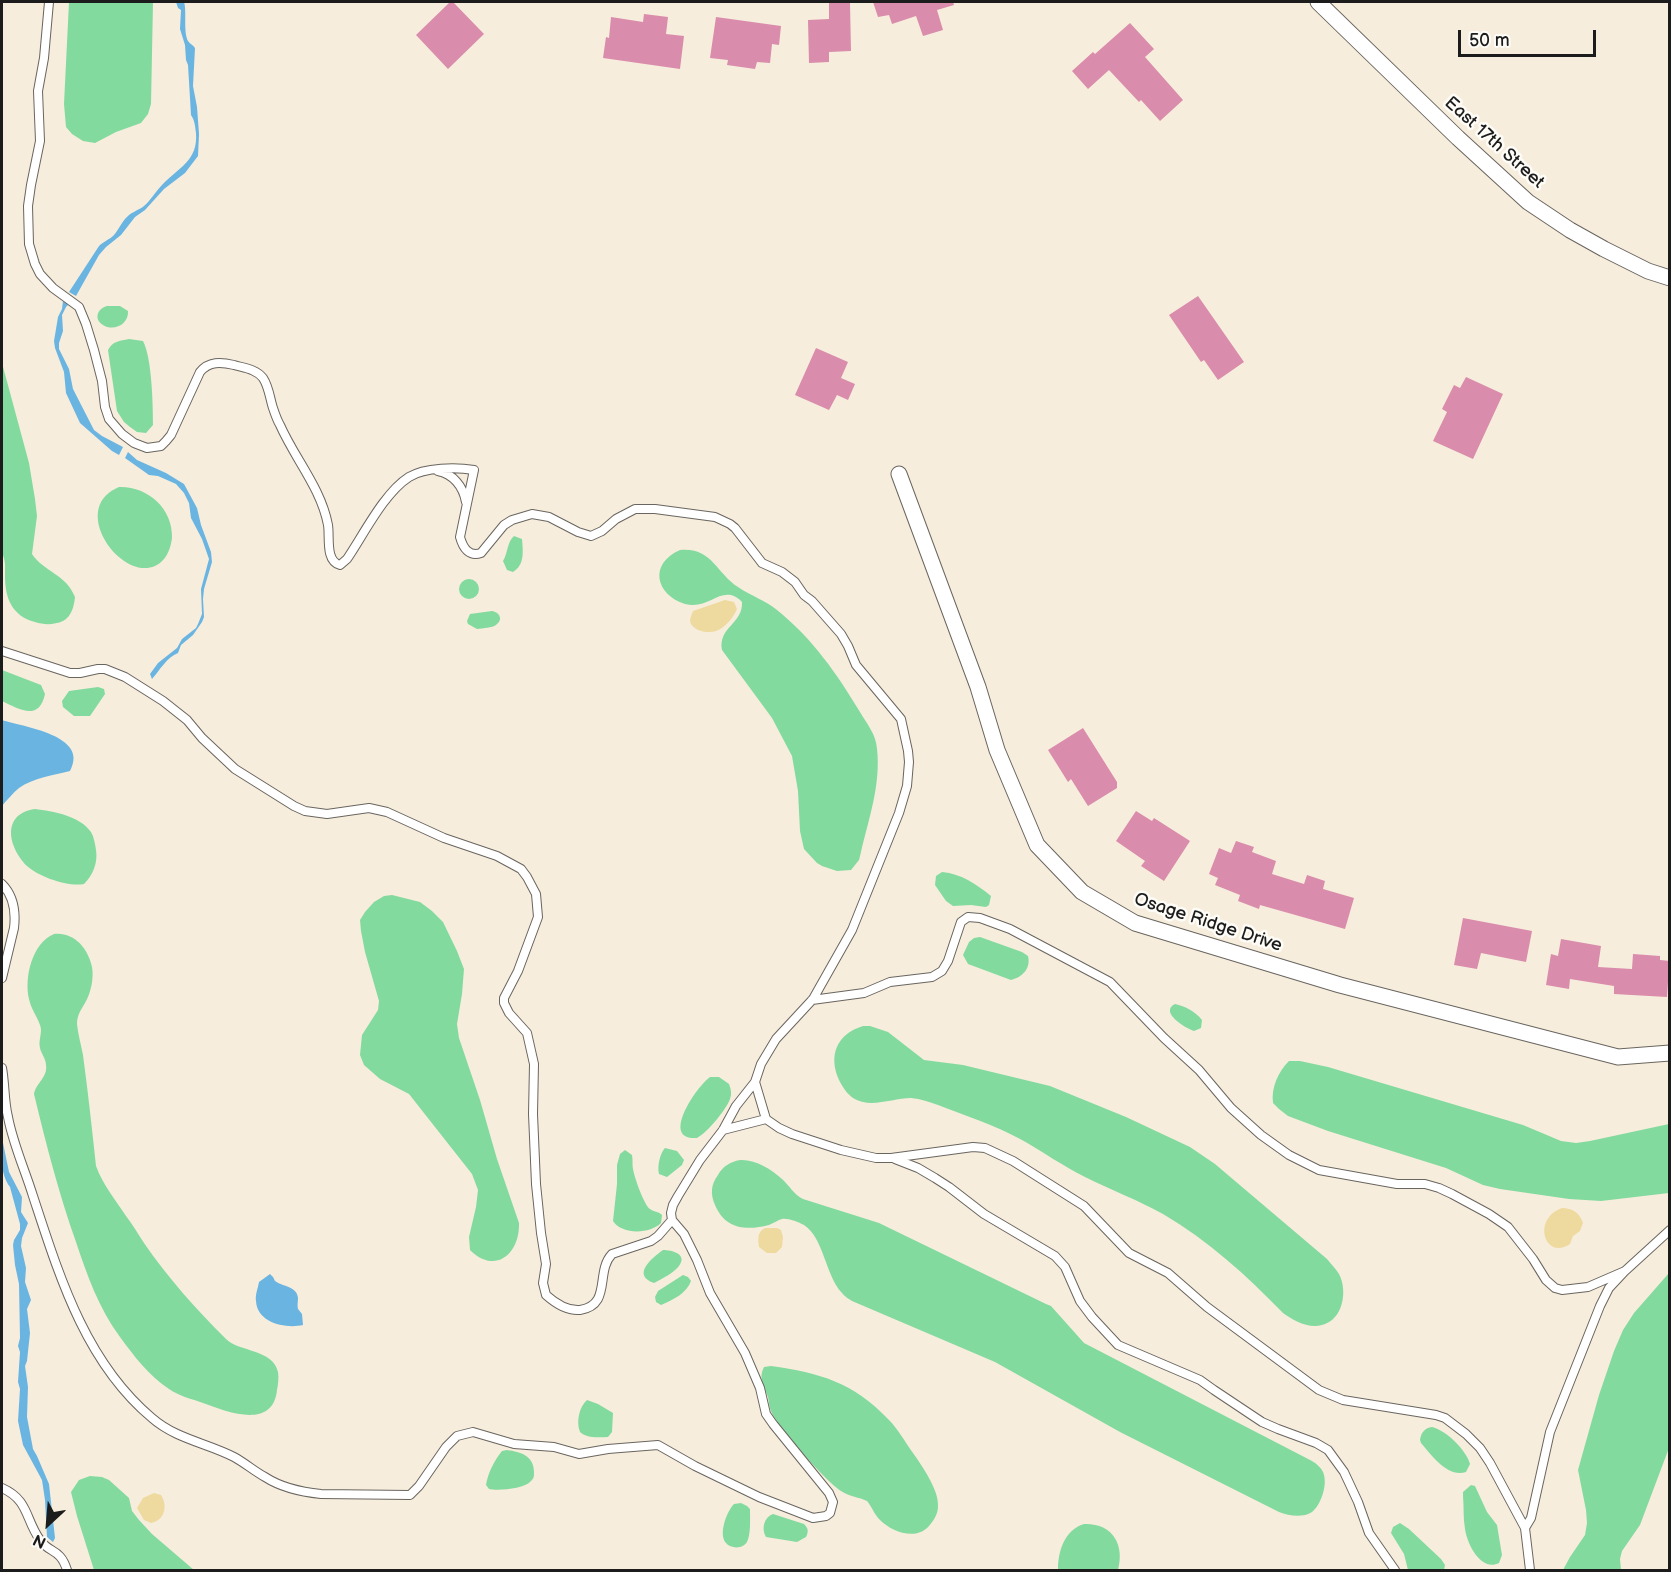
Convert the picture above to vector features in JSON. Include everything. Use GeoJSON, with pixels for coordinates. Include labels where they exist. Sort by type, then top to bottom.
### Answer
{"type":"FeatureCollection","features":[{"type":"Feature","properties":{"kind":"street","name":"East 17th Street"},"geometry":{"type":"LineString","coordinates":[[1318,2],[1458,138],[1528,202],[1604,249],[1648,271],[1670,278]]}},
{"type":"Feature","properties":{"kind":"street","name":"Osage Ridge Drive"},"geometry":{"type":"LineString","coordinates":[[899,474],[978,687],[997,750],[1037,845],[1082,892],[1134,924],[1340,985],[1618,1057],[1670,1053]]}},
{"type":"Feature","properties":{"kind":"lane"},"geometry":{"type":"LineString","coordinates":[[2,1068],[8,1118],[56,1265],[76,1315],[111,1373],[144,1411],[170,1431],[232,1456],[270,1480],[286,1487],[321,1494],[410,1495],[457,1436],[473,1432],[514,1444],[554,1448],[579,1454],[654,1444],[759,1497],[804,1515],[820,1518],[830,1513],[833,1502],[829,1493],[766,1414],[760,1388],[745,1353],[710,1293],[697,1260],[684,1234],[672,1220],[671,1213],[678,1196],[700,1160],[755,1082],[761,1064],[776,1039],[812,1000],[857,919],[903,798],[908,776],[908,751],[904,727],[897,712],[866,679],[856,665],[845,640],[812,601],[790,578],[762,563],[741,534],[730,524],[716,517],[655,509],[635,509],[591,536],[549,517],[532,514],[504,525],[481,553],[470,553],[462,546],[460,537],[474,470],[453,468],[435,470],[409,477],[396,487],[347,559],[340,565],[332,561],[328,524],[319,496],[283,433],[265,383],[258,374],[229,364],[217,363],[204,367],[171,435],[160,446],[141,447],[122,434],[109,418],[94,350],[79,307],[46,281],[35,264],[29,244],[28,206],[40,141],[38,92],[44,58],[49,2]]}},
{"type":"Feature","properties":{"kind":"lane"},"geometry":{"type":"LineString","coordinates":[[435,470],[445,472],[455,480],[462,489],[466,506]]}},
{"type":"Feature","properties":{"kind":"lane"},"geometry":{"type":"LineString","coordinates":[[2,651],[70,673],[105,669],[125,677],[163,701],[187,720],[202,738],[235,769],[300,808],[327,814],[369,808],[387,812],[444,838],[497,856],[521,869],[536,894],[538,917],[518,971],[504,998],[504,1003],[509,1013],[527,1033],[534,1064],[533,1114],[536,1184],[546,1264],[543,1283],[546,1295],[574,1310],[594,1305],[600,1293],[604,1267],[608,1258],[616,1251],[651,1241],[672,1220]]}},
{"type":"Feature","properties":{"kind":"lane"},"geometry":{"type":"LineString","coordinates":[[2,884],[9,891],[15,909],[15,920],[2,978]]}},
{"type":"Feature","properties":{"kind":"lane"},"geometry":{"type":"LineString","coordinates":[[812,1000],[864,993],[890,982],[933,977],[945,967],[964,918],[974,917],[986,920],[1010,929],[1110,982],[1198,1070],[1231,1108],[1261,1135],[1295,1159],[1319,1170],[1397,1184],[1425,1184],[1452,1194],[1508,1227],[1533,1258],[1546,1280],[1555,1288],[1562,1290],[1588,1287],[1624,1271]]}},
{"type":"Feature","properties":{"kind":"lane"},"geometry":{"type":"LineString","coordinates":[[755,1082],[766,1119],[792,1134],[841,1150],[876,1158],[891,1158],[973,1147],[985,1148],[1014,1161],[1084,1206],[1129,1252],[1171,1275],[1207,1307],[1319,1390],[1343,1400],[1445,1418],[1484,1453],[1525,1528],[1530,1570]]}},
{"type":"Feature","properties":{"kind":"lane"},"geometry":{"type":"LineString","coordinates":[[723,1130],[766,1119]]}},
{"type":"Feature","properties":{"kind":"lane"},"geometry":{"type":"LineString","coordinates":[[891,1158],[918,1168],[935,1178],[984,1214],[1055,1256],[1065,1267],[1080,1301],[1118,1345],[1200,1380],[1262,1422],[1328,1450],[1344,1472],[1369,1533],[1395,1570]]}},
{"type":"Feature","properties":{"kind":"lane"},"geometry":{"type":"LineString","coordinates":[[1525,1528],[1531,1518],[1552,1426],[1600,1306],[1609,1288],[1624,1271],[1670,1230]]}},
{"type":"Feature","properties":{"kind":"lane"},"geometry":{"type":"LineString","coordinates":[[2,1488],[19,1499],[39,1539],[61,1556],[67,1570]]}},
{"type":"Feature","properties":{"kind":"green space"},"geometry":{"type":"Polygon","coordinates":[[[69,2],[153,2],[151,104],[148,114],[141,123],[95,143],[83,141],[66,127],[64,104],[69,2]]]}},
{"type":"Feature","properties":{"kind":"green space"},"geometry":{"type":"Polygon","coordinates":[[[107,306],[120,306],[128,311],[126,320],[120,326],[107,327],[98,320],[101,309],[107,306]]]}},
{"type":"Feature","properties":{"kind":"green space"},"geometry":{"type":"Polygon","coordinates":[[[129,339],[143,341],[148,358],[153,425],[146,433],[137,432],[130,427],[117,411],[108,350],[114,343],[129,339]]]}},
{"type":"Feature","properties":{"kind":"green space"},"geometry":{"type":"Polygon","coordinates":[[[2,363],[29,463],[35,499],[37,516],[32,554],[66,583],[75,597],[69,616],[56,623],[38,623],[27,619],[15,611],[6,592],[5,561],[2,553],[2,363]]]}},
{"type":"Feature","properties":{"kind":"green space"},"geometry":{"type":"Polygon","coordinates":[[[119,487],[139,490],[148,495],[163,508],[168,517],[172,538],[170,549],[164,559],[151,567],[136,567],[121,559],[108,546],[100,530],[98,513],[104,498],[119,487]]]}},
{"type":"Feature","properties":{"kind":"green space"},"geometry":{"type":"Polygon","coordinates":[[[514,536],[522,539],[523,553],[520,566],[513,572],[507,570],[503,561],[514,536]]]}},
{"type":"Feature","properties":{"kind":"green space"},"geometry":{"type":"Polygon","coordinates":[[[680,550],[691,550],[707,557],[731,581],[790,621],[833,671],[871,729],[877,749],[876,788],[859,860],[851,870],[837,871],[822,866],[804,849],[792,756],[772,718],[722,650],[724,636],[739,616],[742,602],[728,595],[702,604],[685,604],[675,600],[662,587],[660,571],[663,563],[680,550]]]}},
{"type":"Feature","properties":{"kind":"green space"},"geometry":{"type":"Polygon","coordinates":[[[465,579],[473,579],[479,585],[479,593],[473,599],[465,599],[459,593],[459,585],[465,579]]]}},
{"type":"Feature","properties":{"kind":"green space"},"geometry":{"type":"Polygon","coordinates":[[[492,611],[500,618],[494,626],[477,629],[468,624],[470,614],[492,611]]]}},
{"type":"Feature","properties":{"kind":"green space"},"geometry":{"type":"Polygon","coordinates":[[[2,670],[41,685],[45,694],[38,708],[33,711],[21,710],[2,701],[2,670]]]}},
{"type":"Feature","properties":{"kind":"green space"},"geometry":{"type":"Polygon","coordinates":[[[98,687],[104,689],[105,694],[90,716],[74,716],[63,707],[62,701],[69,691],[98,687]]]}},
{"type":"Feature","properties":{"kind":"green space"},"geometry":{"type":"Polygon","coordinates":[[[35,809],[73,818],[91,832],[95,843],[96,860],[90,877],[84,884],[62,883],[46,877],[32,870],[20,858],[12,841],[13,824],[24,812],[35,809]]]}},
{"type":"Feature","properties":{"kind":"green space"},"geometry":{"type":"Polygon","coordinates":[[[942,872],[962,877],[980,887],[991,896],[989,905],[986,907],[953,906],[946,901],[935,885],[936,876],[942,872]]]}},
{"type":"Feature","properties":{"kind":"green space"},"geometry":{"type":"Polygon","coordinates":[[[392,895],[420,902],[443,922],[464,969],[457,1024],[459,1038],[519,1223],[518,1234],[511,1252],[497,1261],[488,1261],[470,1250],[469,1237],[478,1190],[472,1174],[409,1094],[380,1079],[364,1065],[360,1055],[362,1035],[378,1010],[379,1001],[365,952],[360,920],[374,902],[384,896],[392,895]]]}},
{"type":"Feature","properties":{"kind":"green space"},"geometry":{"type":"Polygon","coordinates":[[[54,934],[68,936],[79,943],[92,967],[90,990],[78,1015],[77,1024],[83,1055],[96,1166],[110,1192],[153,1256],[193,1305],[226,1339],[263,1355],[275,1365],[278,1374],[274,1402],[267,1410],[258,1414],[247,1415],[224,1410],[177,1394],[162,1384],[148,1372],[131,1351],[106,1315],[94,1291],[64,1206],[34,1094],[45,1073],[46,1065],[40,1045],[41,1028],[30,1003],[29,972],[31,962],[40,945],[54,934]]]}},
{"type":"Feature","properties":{"kind":"green space"},"geometry":{"type":"Polygon","coordinates":[[[980,937],[1028,956],[1025,971],[1019,977],[1011,980],[968,964],[963,955],[969,942],[980,937]]]}},
{"type":"Feature","properties":{"kind":"green space"},"geometry":{"type":"Polygon","coordinates":[[[1175,1004],[1197,1014],[1202,1020],[1201,1028],[1194,1031],[1175,1019],[1170,1011],[1175,1004]]]}},
{"type":"Feature","properties":{"kind":"green space"},"geometry":{"type":"Polygon","coordinates":[[[863,1026],[888,1032],[924,1060],[963,1065],[1050,1086],[1126,1117],[1190,1147],[1215,1164],[1327,1259],[1342,1281],[1343,1296],[1339,1311],[1329,1322],[1322,1325],[1311,1326],[1296,1321],[1283,1313],[1226,1259],[1180,1224],[1154,1209],[1077,1173],[1001,1130],[918,1099],[904,1098],[867,1103],[853,1098],[839,1080],[834,1062],[835,1054],[841,1040],[847,1034],[863,1026]]]}},
{"type":"Feature","properties":{"kind":"green space"},"geometry":{"type":"Polygon","coordinates":[[[1289,1061],[1328,1067],[1523,1125],[1561,1141],[1576,1143],[1590,1141],[1669,1124],[1669,1193],[1601,1201],[1569,1199],[1483,1185],[1446,1168],[1288,1116],[1273,1103],[1273,1092],[1276,1080],[1289,1061]]]}},
{"type":"Feature","properties":{"kind":"green space"},"geometry":{"type":"Polygon","coordinates":[[[710,1077],[719,1077],[729,1084],[731,1095],[728,1104],[706,1131],[697,1138],[686,1137],[681,1131],[684,1112],[697,1091],[710,1077]]]}},
{"type":"Feature","properties":{"kind":"green space"},"geometry":{"type":"Polygon","coordinates":[[[665,1148],[677,1151],[684,1160],[682,1165],[667,1177],[659,1174],[658,1171],[660,1157],[665,1148]]]}},
{"type":"Feature","properties":{"kind":"green space"},"geometry":{"type":"Polygon","coordinates":[[[625,1150],[632,1155],[634,1173],[645,1202],[650,1209],[662,1215],[661,1223],[656,1227],[643,1231],[629,1231],[617,1226],[613,1221],[617,1165],[620,1154],[625,1150]]]}},
{"type":"Feature","properties":{"kind":"green space"},"geometry":{"type":"Polygon","coordinates":[[[740,1160],[751,1161],[768,1168],[803,1199],[879,1223],[1051,1306],[1084,1343],[1318,1465],[1325,1479],[1321,1500],[1312,1512],[1304,1515],[1279,1512],[1120,1432],[995,1362],[852,1301],[836,1285],[816,1239],[804,1225],[793,1220],[780,1219],[769,1225],[744,1228],[730,1223],[719,1213],[712,1197],[714,1182],[725,1167],[740,1160]]]}},
{"type":"Feature","properties":{"kind":"green space"},"geometry":{"type":"Polygon","coordinates":[[[663,1250],[678,1254],[682,1258],[681,1262],[674,1271],[654,1283],[647,1280],[644,1271],[649,1262],[663,1250]]]}},
{"type":"Feature","properties":{"kind":"green space"},"geometry":{"type":"Polygon","coordinates":[[[1669,1273],[1669,1448],[1640,1525],[1622,1551],[1621,1570],[1563,1570],[1585,1535],[1586,1510],[1578,1470],[1614,1351],[1623,1330],[1634,1313],[1669,1273]]]}},
{"type":"Feature","properties":{"kind":"green space"},"geometry":{"type":"Polygon","coordinates":[[[683,1275],[691,1281],[683,1293],[661,1305],[656,1302],[655,1297],[658,1291],[683,1275]]]}},
{"type":"Feature","properties":{"kind":"green space"},"geometry":{"type":"Polygon","coordinates":[[[771,1366],[805,1372],[835,1381],[876,1407],[889,1420],[921,1465],[936,1493],[937,1512],[924,1531],[911,1534],[891,1528],[878,1518],[867,1501],[844,1493],[834,1486],[803,1454],[775,1419],[769,1406],[762,1375],[764,1367],[771,1366]]]}},
{"type":"Feature","properties":{"kind":"green space"},"geometry":{"type":"Polygon","coordinates":[[[587,1400],[613,1413],[612,1432],[608,1437],[590,1437],[580,1432],[579,1415],[587,1400]]]}},
{"type":"Feature","properties":{"kind":"green space"},"geometry":{"type":"Polygon","coordinates":[[[1432,1427],[1449,1437],[1465,1453],[1470,1464],[1466,1472],[1459,1473],[1447,1469],[1421,1443],[1422,1433],[1425,1429],[1432,1427]]]}},
{"type":"Feature","properties":{"kind":"green space"},"geometry":{"type":"Polygon","coordinates":[[[502,1451],[522,1454],[532,1462],[533,1478],[528,1484],[517,1488],[489,1489],[486,1485],[492,1467],[502,1451]]]}},
{"type":"Feature","properties":{"kind":"green space"},"geometry":{"type":"Polygon","coordinates":[[[90,1476],[109,1480],[129,1498],[132,1511],[139,1520],[194,1570],[94,1570],[71,1492],[79,1480],[90,1476]]]}},
{"type":"Feature","properties":{"kind":"green space"},"geometry":{"type":"Polygon","coordinates":[[[1471,1485],[1475,1486],[1487,1512],[1497,1525],[1502,1555],[1499,1563],[1486,1564],[1481,1560],[1472,1549],[1466,1535],[1463,1492],[1471,1485]]]}},
{"type":"Feature","properties":{"kind":"green space"},"geometry":{"type":"Polygon","coordinates":[[[741,1503],[750,1509],[749,1535],[745,1544],[734,1547],[726,1543],[723,1529],[731,1507],[741,1503]]]}},
{"type":"Feature","properties":{"kind":"green space"},"geometry":{"type":"Polygon","coordinates":[[[773,1514],[804,1524],[808,1530],[806,1537],[797,1542],[766,1537],[764,1524],[773,1514]]]}},
{"type":"Feature","properties":{"kind":"green space"},"geometry":{"type":"Polygon","coordinates":[[[1400,1523],[1441,1559],[1445,1565],[1444,1570],[1408,1570],[1404,1554],[1391,1533],[1393,1527],[1400,1523]]]}},
{"type":"Feature","properties":{"kind":"green space"},"geometry":{"type":"Polygon","coordinates":[[[1084,1524],[1102,1527],[1114,1537],[1120,1552],[1118,1570],[1058,1570],[1059,1556],[1067,1536],[1084,1524]]]}},
{"type":"Feature","properties":{"kind":"sand"},"geometry":{"type":"Polygon","coordinates":[[[725,600],[734,602],[737,609],[723,628],[705,632],[691,624],[693,611],[725,600]]]}},
{"type":"Feature","properties":{"kind":"sand"},"geometry":{"type":"Polygon","coordinates":[[[1562,1208],[1575,1212],[1583,1223],[1570,1244],[1561,1248],[1548,1243],[1544,1229],[1552,1213],[1562,1208]]]}},
{"type":"Feature","properties":{"kind":"sand"},"geometry":{"type":"Polygon","coordinates":[[[765,1228],[781,1230],[782,1247],[776,1253],[767,1253],[759,1247],[759,1234],[765,1228]]]}},
{"type":"Feature","properties":{"kind":"sand"},"geometry":{"type":"Polygon","coordinates":[[[154,1493],[161,1495],[165,1508],[162,1516],[151,1523],[144,1520],[137,1508],[143,1498],[154,1493]]]}},
{"type":"Feature","properties":{"kind":"water"},"geometry":{"type":"Polygon","coordinates":[[[176,2],[184,2],[187,37],[195,48],[193,86],[199,134],[198,156],[185,173],[164,189],[99,255],[76,296],[69,292],[99,246],[114,235],[131,213],[146,204],[162,185],[186,163],[194,150],[196,133],[191,115],[188,65],[180,29],[181,10],[176,2]]]}},
{"type":"Feature","properties":{"kind":"water"},"geometry":{"type":"Polygon","coordinates":[[[63,301],[68,305],[62,315],[63,331],[59,349],[69,369],[73,389],[94,430],[123,447],[119,455],[80,423],[66,393],[64,372],[54,341],[63,301]]]}},
{"type":"Feature","properties":{"kind":"water"},"geometry":{"type":"Polygon","coordinates":[[[128,452],[137,460],[184,484],[197,508],[211,552],[212,562],[204,589],[202,622],[193,635],[181,645],[178,653],[167,661],[152,679],[150,674],[158,663],[177,648],[182,639],[198,624],[202,614],[201,589],[209,559],[191,518],[189,503],[184,493],[176,484],[158,476],[149,475],[125,458],[128,452]]]}},
{"type":"Feature","properties":{"kind":"water"},"geometry":{"type":"Polygon","coordinates":[[[2,720],[38,730],[63,741],[71,749],[74,759],[70,771],[44,777],[19,788],[2,806],[2,720]]]}},
{"type":"Feature","properties":{"kind":"water"},"geometry":{"type":"Polygon","coordinates":[[[2,1138],[9,1172],[22,1197],[21,1212],[28,1223],[21,1246],[26,1268],[25,1282],[31,1300],[27,1309],[30,1333],[25,1366],[28,1387],[27,1417],[33,1449],[49,1484],[55,1538],[53,1542],[47,1537],[42,1480],[23,1445],[18,1421],[19,1284],[13,1245],[20,1230],[20,1224],[3,1170],[2,1138]]]}},
{"type":"Feature","properties":{"kind":"water"},"geometry":{"type":"Polygon","coordinates":[[[270,1274],[275,1281],[297,1294],[298,1309],[302,1314],[303,1325],[281,1325],[261,1315],[256,1301],[259,1282],[270,1274]]]}},
{"type":"Feature","properties":{"kind":"building"},"geometry":{"type":"Polygon","coordinates":[[[450,2],[453,2],[484,34],[448,69],[416,35],[450,2]]]}},
{"type":"Feature","properties":{"kind":"building"},"geometry":{"type":"Polygon","coordinates":[[[873,2],[953,2],[954,5],[937,10],[943,30],[923,36],[916,16],[892,24],[889,15],[878,17],[873,2]]]}},
{"type":"Feature","properties":{"kind":"building"},"geometry":{"type":"Polygon","coordinates":[[[829,3],[850,3],[851,51],[829,52],[829,62],[809,63],[808,20],[829,19],[829,3]]]}},
{"type":"Feature","properties":{"kind":"building"},"geometry":{"type":"Polygon","coordinates":[[[644,14],[668,17],[666,34],[684,36],[680,69],[603,58],[606,37],[609,38],[611,17],[643,22],[644,14]]]}},
{"type":"Feature","properties":{"kind":"building"},"geometry":{"type":"Polygon","coordinates":[[[716,17],[781,26],[779,45],[772,44],[770,63],[757,62],[755,69],[727,65],[728,60],[710,58],[716,17]]]}},
{"type":"Feature","properties":{"kind":"building"},"geometry":{"type":"Polygon","coordinates":[[[1130,23],[1154,49],[1145,57],[1183,100],[1160,121],[1109,70],[1088,89],[1072,71],[1130,23]]]}},
{"type":"Feature","properties":{"kind":"building"},"geometry":{"type":"Polygon","coordinates":[[[1198,296],[1244,362],[1218,380],[1204,360],[1201,362],[1169,315],[1198,296]]]}},
{"type":"Feature","properties":{"kind":"building"},"geometry":{"type":"Polygon","coordinates":[[[816,348],[848,362],[841,378],[855,384],[848,400],[837,395],[829,410],[795,395],[816,348]]]}},
{"type":"Feature","properties":{"kind":"building"},"geometry":{"type":"Polygon","coordinates":[[[1466,377],[1503,394],[1473,459],[1433,441],[1447,412],[1442,409],[1454,385],[1460,388],[1466,377]]]}},
{"type":"Feature","properties":{"kind":"building"},"geometry":{"type":"Polygon","coordinates":[[[1083,728],[1117,782],[1117,788],[1088,806],[1071,779],[1068,782],[1048,750],[1083,728]]]}},
{"type":"Feature","properties":{"kind":"building"},"geometry":{"type":"Polygon","coordinates":[[[1136,811],[1152,821],[1154,818],[1190,841],[1164,881],[1141,866],[1145,861],[1116,841],[1136,811]]]}},
{"type":"Feature","properties":{"kind":"building"},"geometry":{"type":"Polygon","coordinates":[[[1236,841],[1254,847],[1252,852],[1276,861],[1272,874],[1304,884],[1307,875],[1325,881],[1323,889],[1354,898],[1345,929],[1260,905],[1259,909],[1238,901],[1240,895],[1215,885],[1218,878],[1209,874],[1219,848],[1231,853],[1236,841]]]}},
{"type":"Feature","properties":{"kind":"building"},"geometry":{"type":"Polygon","coordinates":[[[1463,918],[1532,931],[1526,962],[1481,953],[1477,969],[1454,965],[1463,918]]]}},
{"type":"Feature","properties":{"kind":"building"},"geometry":{"type":"Polygon","coordinates":[[[1561,939],[1601,946],[1598,967],[1632,969],[1633,954],[1660,956],[1660,960],[1670,961],[1667,997],[1614,994],[1614,986],[1570,979],[1569,989],[1546,985],[1551,954],[1558,956],[1561,939]]]}}]}
